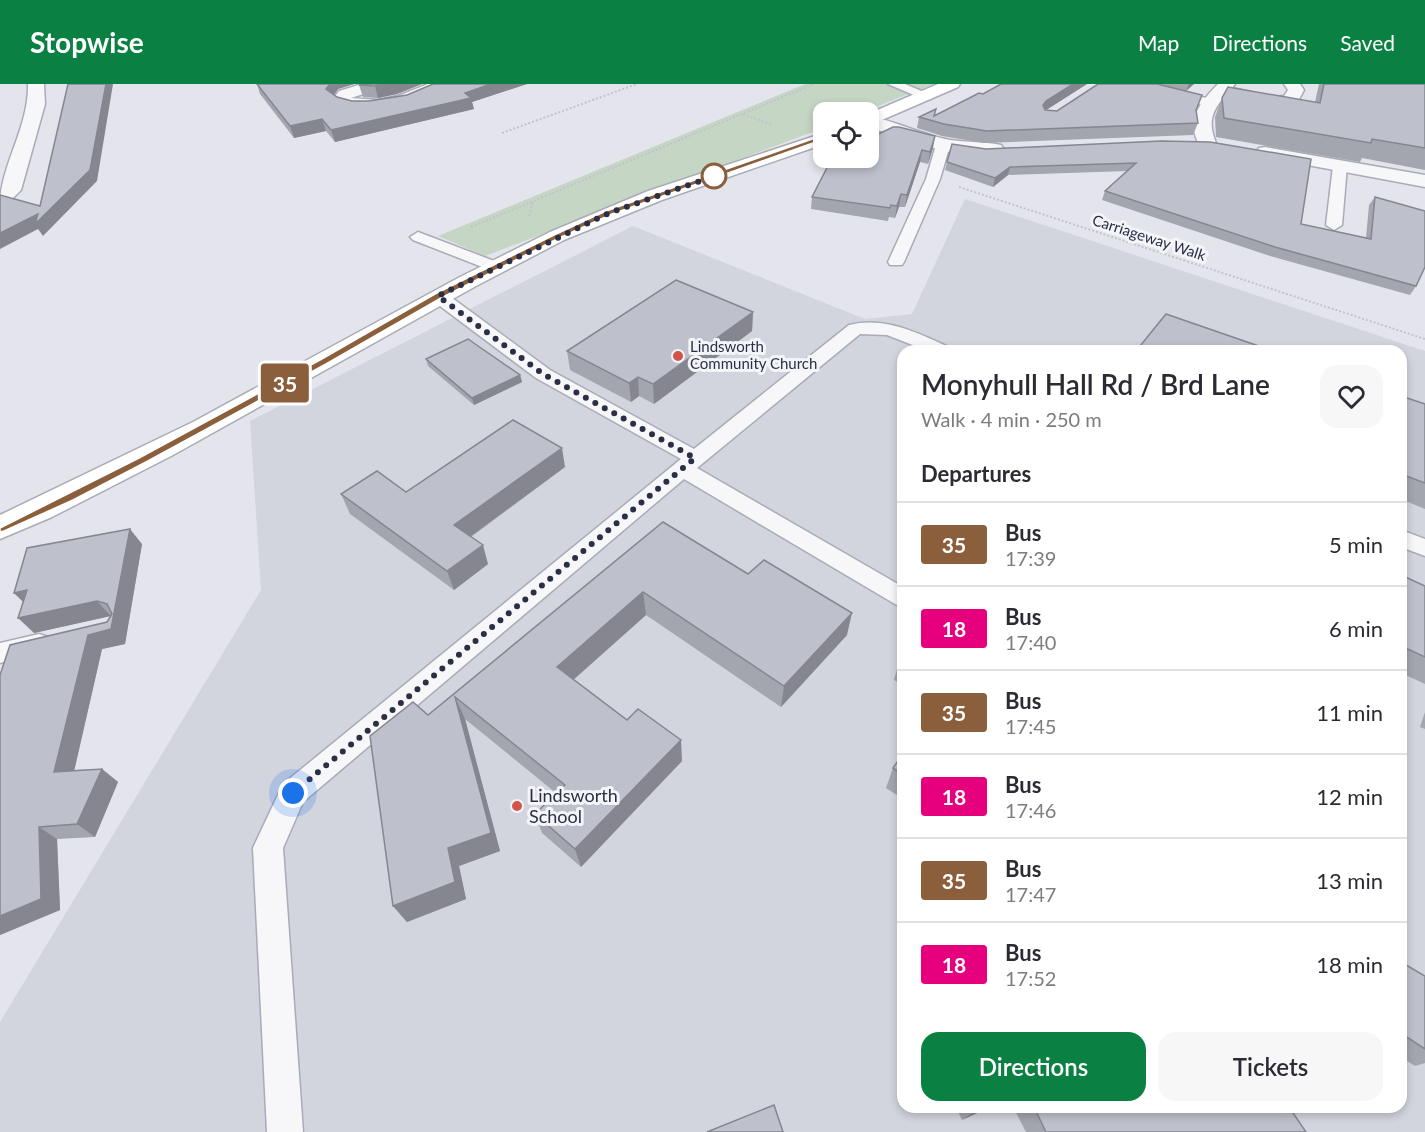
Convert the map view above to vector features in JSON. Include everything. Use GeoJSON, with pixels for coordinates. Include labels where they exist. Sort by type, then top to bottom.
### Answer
{"type":"FeatureCollection","features":[{"type":"Feature","properties":{"kind":"street"},"geometry":{"type":"LineString","coordinates":[[0,200],[11,190],[37,104],[36,84]]}},
{"type":"Feature","properties":{"kind":"street"},"geometry":{"type":"LineString","coordinates":[[378,84],[345,94],[340,100],[353,105],[400,102],[440,84]]}},
{"type":"Feature","properties":{"kind":"street"},"geometry":{"type":"LineString","coordinates":[[879,117],[952,84]]}},
{"type":"Feature","properties":{"kind":"street"},"geometry":{"type":"LineString","coordinates":[[1207,144],[1200,128],[1201,114],[1219,92],[1274,102],[1290,101],[1296,90],[1292,84]]}},
{"type":"Feature","properties":{"kind":"street"},"geometry":{"type":"LineString","coordinates":[[879,124],[943,145],[975,149],[1007,149]]}},
{"type":"Feature","properties":{"kind":"street"},"geometry":{"type":"LineString","coordinates":[[0,528],[69,497],[152,454],[323,362],[438,296],[609,213],[813,142]]}},
{"type":"Feature","properties":{"kind":"street"},"geometry":{"type":"LineString","coordinates":[[1187,143],[1229,147]]}},
{"type":"Feature","properties":{"kind":"street"},"geometry":{"type":"LineString","coordinates":[[1251,150],[1425,181]]}},
{"type":"Feature","properties":{"kind":"lane"},"geometry":{"type":"LineString","coordinates":[[894,84],[927,96]]}},
{"type":"Feature","properties":{"kind":"lane"},"geometry":{"type":"LineString","coordinates":[[1130,84],[1219,92]]}},
{"type":"Feature","properties":{"kind":"lane"},"geometry":{"type":"LineString","coordinates":[[896,262],[933,179],[943,145]]}},
{"type":"Feature","properties":{"kind":"lane"},"geometry":{"type":"LineString","coordinates":[[1334,225],[1340,166]]}},
{"type":"Feature","properties":{"kind":"lane"},"geometry":{"type":"LineString","coordinates":[[425,240],[496,267]]}},
{"type":"Feature","properties":{"kind":"lane"},"geometry":{"type":"LineString","coordinates":[[438,296],[543,374],[897,594]]}},
{"type":"Feature","properties":{"kind":"lane"},"geometry":{"type":"LineString","coordinates":[[285,1132],[268,848],[293,793],[689,463],[855,329],[871,325],[890,329],[929,345]]}},
{"type":"Feature","properties":{"kind":"lane"},"geometry":{"type":"LineString","coordinates":[[1407,540],[1425,548]]}},
{"type":"Feature","properties":{"kind":"lane"},"geometry":{"type":"LineString","coordinates":[[0,653],[67,638]]}},
{"type":"Feature","properties":{"kind":"path"},"geometry":{"type":"LineString","coordinates":[[502,133],[637,84]]}},
{"type":"Feature","properties":{"kind":"path"},"geometry":{"type":"LineString","coordinates":[[425,240],[814,84]]}},
{"type":"Feature","properties":{"kind":"path","name":"Carriageway Walk"},"geometry":{"type":"LineString","coordinates":[[933,179],[1425,339]]}},
{"type":"Feature","properties":{"kind":"shaded area","name":"Lindsworth School"},"geometry":{"type":"Polygon","coordinates":[[[965,199],[1407,345],[897,345],[897,1113],[1407,1113],[1407,345],[1425,351],[1425,1132],[0,1132],[0,1022],[261,590],[250,421],[633,226],[865,319],[912,314],[965,199]]]}},
{"type":"Feature","properties":{"kind":"green space"},"geometry":{"type":"Polygon","coordinates":[[[805,84],[934,84],[879,106],[879,102],[813,102],[813,132],[485,256],[438,236],[805,84]]]}},
{"type":"Feature","properties":{"kind":"building"},"geometry":{"type":"Polygon","coordinates":[[[68,84],[106,84],[90,170],[35,224],[38,214],[0,233],[0,195],[40,206],[68,84]]]}},
{"type":"Feature","properties":{"kind":"building"},"geometry":{"type":"Polygon","coordinates":[[[257,84],[330,84],[326,89],[337,97],[352,101],[369,101],[407,95],[433,84],[491,84],[465,93],[471,98],[331,130],[322,119],[290,126],[257,84]]]}},
{"type":"Feature","properties":{"kind":"building"},"geometry":{"type":"Polygon","coordinates":[[[363,84],[387,84],[359,85],[363,84]]]}},
{"type":"Feature","properties":{"kind":"building"},"geometry":{"type":"Polygon","coordinates":[[[1001,84],[1073,84],[1043,105],[1045,110],[1057,111],[1098,84],[1157,84],[1202,95],[1196,110],[1198,123],[987,131],[944,124],[919,117],[936,109],[934,116],[1001,84]]]}},
{"type":"Feature","properties":{"kind":"building"},"geometry":{"type":"Polygon","coordinates":[[[1324,84],[1425,84],[1425,148],[1372,139],[1371,143],[1224,118],[1222,98],[1228,87],[1320,103],[1324,84]]]}},
{"type":"Feature","properties":{"kind":"building"},"geometry":{"type":"Polygon","coordinates":[[[893,127],[899,127],[935,136],[930,152],[922,150],[907,195],[901,194],[897,206],[891,205],[890,208],[812,197],[827,168],[879,168],[879,134],[893,127]]]}},
{"type":"Feature","properties":{"kind":"building"},"geometry":{"type":"Polygon","coordinates":[[[1161,141],[1210,142],[1311,159],[1301,224],[1371,239],[1375,197],[1425,211],[1425,267],[1416,286],[1275,247],[1105,191],[1136,163],[1010,167],[995,178],[947,162],[952,144],[986,149],[1161,141]]]}},
{"type":"Feature","properties":{"kind":"building"},"geometry":{"type":"Polygon","coordinates":[[[676,280],[753,312],[653,384],[638,377],[629,383],[567,351],[676,280]]]}},
{"type":"Feature","properties":{"kind":"building"},"geometry":{"type":"Polygon","coordinates":[[[1166,314],[1256,345],[1141,345],[1166,314]]]}},
{"type":"Feature","properties":{"kind":"building"},"geometry":{"type":"Polygon","coordinates":[[[468,339],[520,375],[472,398],[426,359],[468,339]]]}},
{"type":"Feature","properties":{"kind":"building"},"geometry":{"type":"Polygon","coordinates":[[[1407,398],[1425,404],[1425,483],[1407,476],[1407,398]]]}},
{"type":"Feature","properties":{"kind":"building"},"geometry":{"type":"Polygon","coordinates":[[[513,420],[562,448],[454,525],[483,545],[447,571],[341,494],[377,471],[406,492],[513,420]]]}},
{"type":"Feature","properties":{"kind":"building"},"geometry":{"type":"Polygon","coordinates":[[[663,522],[748,574],[764,560],[852,613],[784,686],[643,592],[557,667],[627,720],[638,709],[681,740],[575,849],[535,814],[565,785],[455,697],[491,833],[448,848],[455,882],[393,906],[370,736],[413,702],[428,715],[663,522]]]}},
{"type":"Feature","properties":{"kind":"building"},"geometry":{"type":"Polygon","coordinates":[[[130,529],[111,629],[88,635],[54,772],[102,769],[77,824],[39,827],[41,899],[0,916],[0,675],[10,645],[107,622],[112,614],[107,604],[97,601],[18,618],[27,590],[14,593],[27,548],[130,529]]]}},
{"type":"Feature","properties":{"kind":"building"},"geometry":{"type":"Polygon","coordinates":[[[1407,578],[1425,586],[1425,657],[1407,649],[1407,578]]]}},
{"type":"Feature","properties":{"kind":"building"},"geometry":{"type":"Polygon","coordinates":[[[1407,966],[1425,976],[1425,1049],[1407,1037],[1407,966]]]}},
{"type":"Feature","properties":{"kind":"building"},"geometry":{"type":"Polygon","coordinates":[[[774,1105],[783,1132],[707,1132],[774,1105]]]}},
{"type":"Feature","properties":{"kind":"building"},"geometry":{"type":"Polygon","coordinates":[[[1037,1113],[1293,1113],[1306,1132],[1046,1132],[1037,1113]]]}},
{"type":"Feature","properties":{"kind":"bus line","name":"35"},"geometry":{"type":"LineString","coordinates":[[0,528],[69,497],[142,460],[323,362],[438,296],[556,236],[609,213],[813,142]]}},
{"type":"Feature","properties":{"kind":"place","name":"Lindsworth Community Church"},"geometry":{"type":"Point","coordinates":[678,356]}},
{"type":"Feature","properties":{"kind":"place","name":"Lindsworth School"},"geometry":{"type":"Point","coordinates":[517,806]}},
{"type":"Feature","properties":{"kind":"route"},"geometry":{"type":"LineString","coordinates":[[293,793],[695,458],[543,374],[438,296],[556,236],[609,213],[720,174],[714,176]]}}]}
